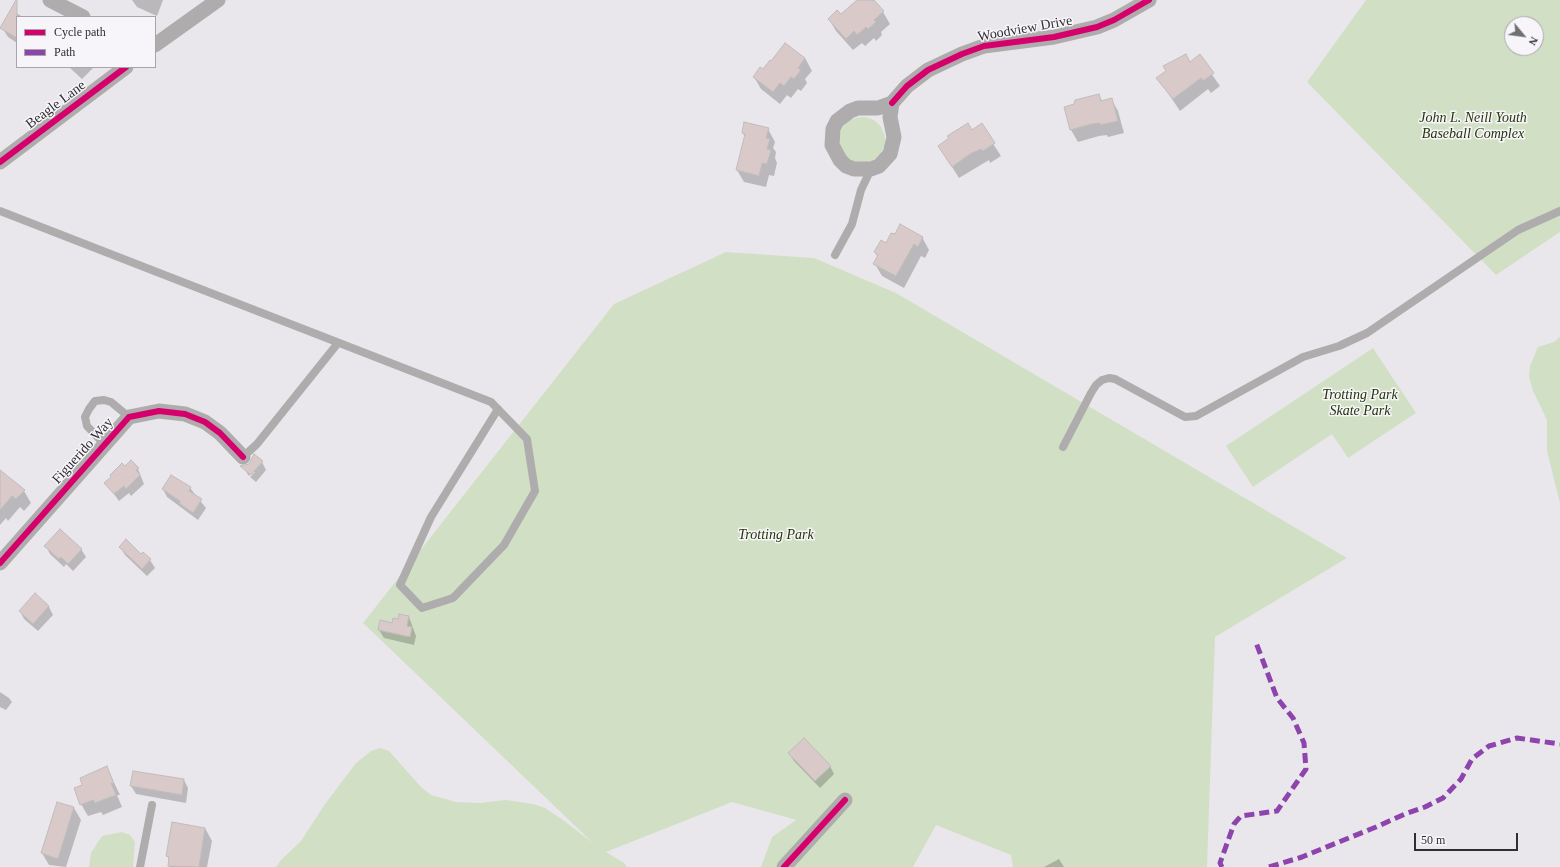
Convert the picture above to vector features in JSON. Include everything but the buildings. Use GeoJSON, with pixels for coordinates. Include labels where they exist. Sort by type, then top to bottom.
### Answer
{"type":"FeatureCollection","features":[{"type":"Feature","properties":{"kind":"street"},"geometry":{"type":"LineString","coordinates":[[50,0],[81,16]]}},
{"type":"Feature","properties":{"kind":"street"},"geometry":{"type":"LineString","coordinates":[[156,44],[218,0]]}},
{"type":"Feature","properties":{"kind":"street","name":"Woodview Drive"},"geometry":{"type":"LineString","coordinates":[[892,103],[907,86],[922,74],[956,56],[984,46],[1054,37],[1097,27],[1114,20],[1148,0]]}},
{"type":"Feature","properties":{"kind":"street","name":"Beagle Lane"},"geometry":{"type":"LineString","coordinates":[[0,162],[125,68]]}},
{"type":"Feature","properties":{"kind":"street"},"geometry":{"type":"LineString","coordinates":[[892,103],[890,117],[894,137],[893,145],[885,160],[870,170],[854,169],[840,160],[832,146],[833,129],[843,115],[850,111],[858,108],[878,108],[892,103]]}},
{"type":"Feature","properties":{"kind":"street","name":"Figuerido Way"},"geometry":{"type":"LineString","coordinates":[[0,563],[129,417],[160,411],[185,414],[205,422],[220,433],[244,457]]}},
{"type":"Feature","properties":{"kind":"street"},"geometry":{"type":"LineString","coordinates":[[784,867],[845,800]]}},
{"type":"Feature","properties":{"kind":"lane"},"geometry":{"type":"LineString","coordinates":[[835,255],[852,224],[862,190],[870,170]]}},
{"type":"Feature","properties":{"kind":"lane"},"geometry":{"type":"LineString","coordinates":[[1063,447],[1091,393],[1096,385],[1102,380],[1109,378],[1115,379],[1185,417],[1196,416],[1303,357],[1339,346],[1367,333],[1518,230],[1560,210]]}},
{"type":"Feature","properties":{"kind":"lane"},"geometry":{"type":"LineString","coordinates":[[0,211],[491,402],[498,409],[527,439],[535,491],[504,545],[453,598],[422,608],[400,585],[431,517],[498,409]]}},
{"type":"Feature","properties":{"kind":"lane"},"geometry":{"type":"LineString","coordinates":[[244,457],[257,444],[338,343]]}},
{"type":"Feature","properties":{"kind":"lane"},"geometry":{"type":"LineString","coordinates":[[105,445],[87,426],[85,417],[88,409],[95,402],[104,400],[111,402],[129,417]]}},
{"type":"Feature","properties":{"kind":"lane"},"geometry":{"type":"LineString","coordinates":[[140,867],[152,805]]}},
{"type":"Feature","properties":{"kind":"green space","name":"John L. Neill Youth Baseball Complex"},"geometry":{"type":"Polygon","coordinates":[[[1366,0],[1560,0],[1560,232],[1496,275],[1307,82],[1366,0]]]}},
{"type":"Feature","properties":{"kind":"green space"},"geometry":{"type":"Polygon","coordinates":[[[857,117],[867,117],[875,121],[881,127],[885,135],[885,145],[881,153],[875,159],[867,163],[857,163],[849,159],[843,153],[839,145],[839,135],[843,127],[849,121],[857,117]]]}},
{"type":"Feature","properties":{"kind":"green space","name":"Trotting Park"},"geometry":{"type":"Polygon","coordinates":[[[726,252],[814,258],[896,293],[1347,558],[1215,637],[1207,867],[1013,867],[1011,855],[936,825],[913,867],[761,867],[772,837],[796,820],[732,802],[606,852],[624,863],[627,867],[276,867],[281,860],[301,841],[325,804],[356,763],[371,751],[380,748],[389,751],[421,787],[431,795],[456,802],[480,803],[506,800],[533,804],[545,808],[593,843],[363,623],[614,304],[726,252]]]}},
{"type":"Feature","properties":{"kind":"green space"},"geometry":{"type":"Polygon","coordinates":[[[1560,337],[1560,503],[1547,451],[1547,420],[1533,391],[1529,377],[1530,366],[1538,347],[1554,342],[1560,337]]]}},
{"type":"Feature","properties":{"kind":"green space","name":"Trotting Park Skate Park"},"geometry":{"type":"Polygon","coordinates":[[[1373,348],[1416,413],[1348,458],[1332,434],[1253,487],[1226,446],[1373,348]]]}},
{"type":"Feature","properties":{"kind":"green space"},"geometry":{"type":"Polygon","coordinates":[[[122,832],[130,835],[135,842],[133,867],[89,867],[91,853],[102,836],[122,832]]]}},
{"type":"Feature","properties":{"kind":"marked path"},"geometry":{"type":"LineString","coordinates":[[1222,867],[1220,863],[1234,824],[1241,816],[1277,811],[1306,769],[1304,743],[1293,718],[1277,698],[1255,640]]}},
{"type":"Feature","properties":{"kind":"marked path"},"geometry":{"type":"LineString","coordinates":[[1269,867],[1302,857],[1425,807],[1443,798],[1461,779],[1472,759],[1489,746],[1517,738],[1560,744]]}},
{"type":"Feature","properties":{"kind":"cycle path"},"geometry":{"type":"LineString","coordinates":[[892,103],[907,86],[928,70],[962,54],[984,46],[1054,37],[1097,27],[1114,20],[1149,0]]}},
{"type":"Feature","properties":{"kind":"cycle path"},"geometry":{"type":"LineString","coordinates":[[0,162],[125,68]]}},
{"type":"Feature","properties":{"kind":"cycle path"},"geometry":{"type":"LineString","coordinates":[[0,563],[129,417],[159,411],[185,414],[205,422],[220,433],[243,457]]}},
{"type":"Feature","properties":{"kind":"cycle path"},"geometry":{"type":"LineString","coordinates":[[784,867],[845,800]]}}]}
